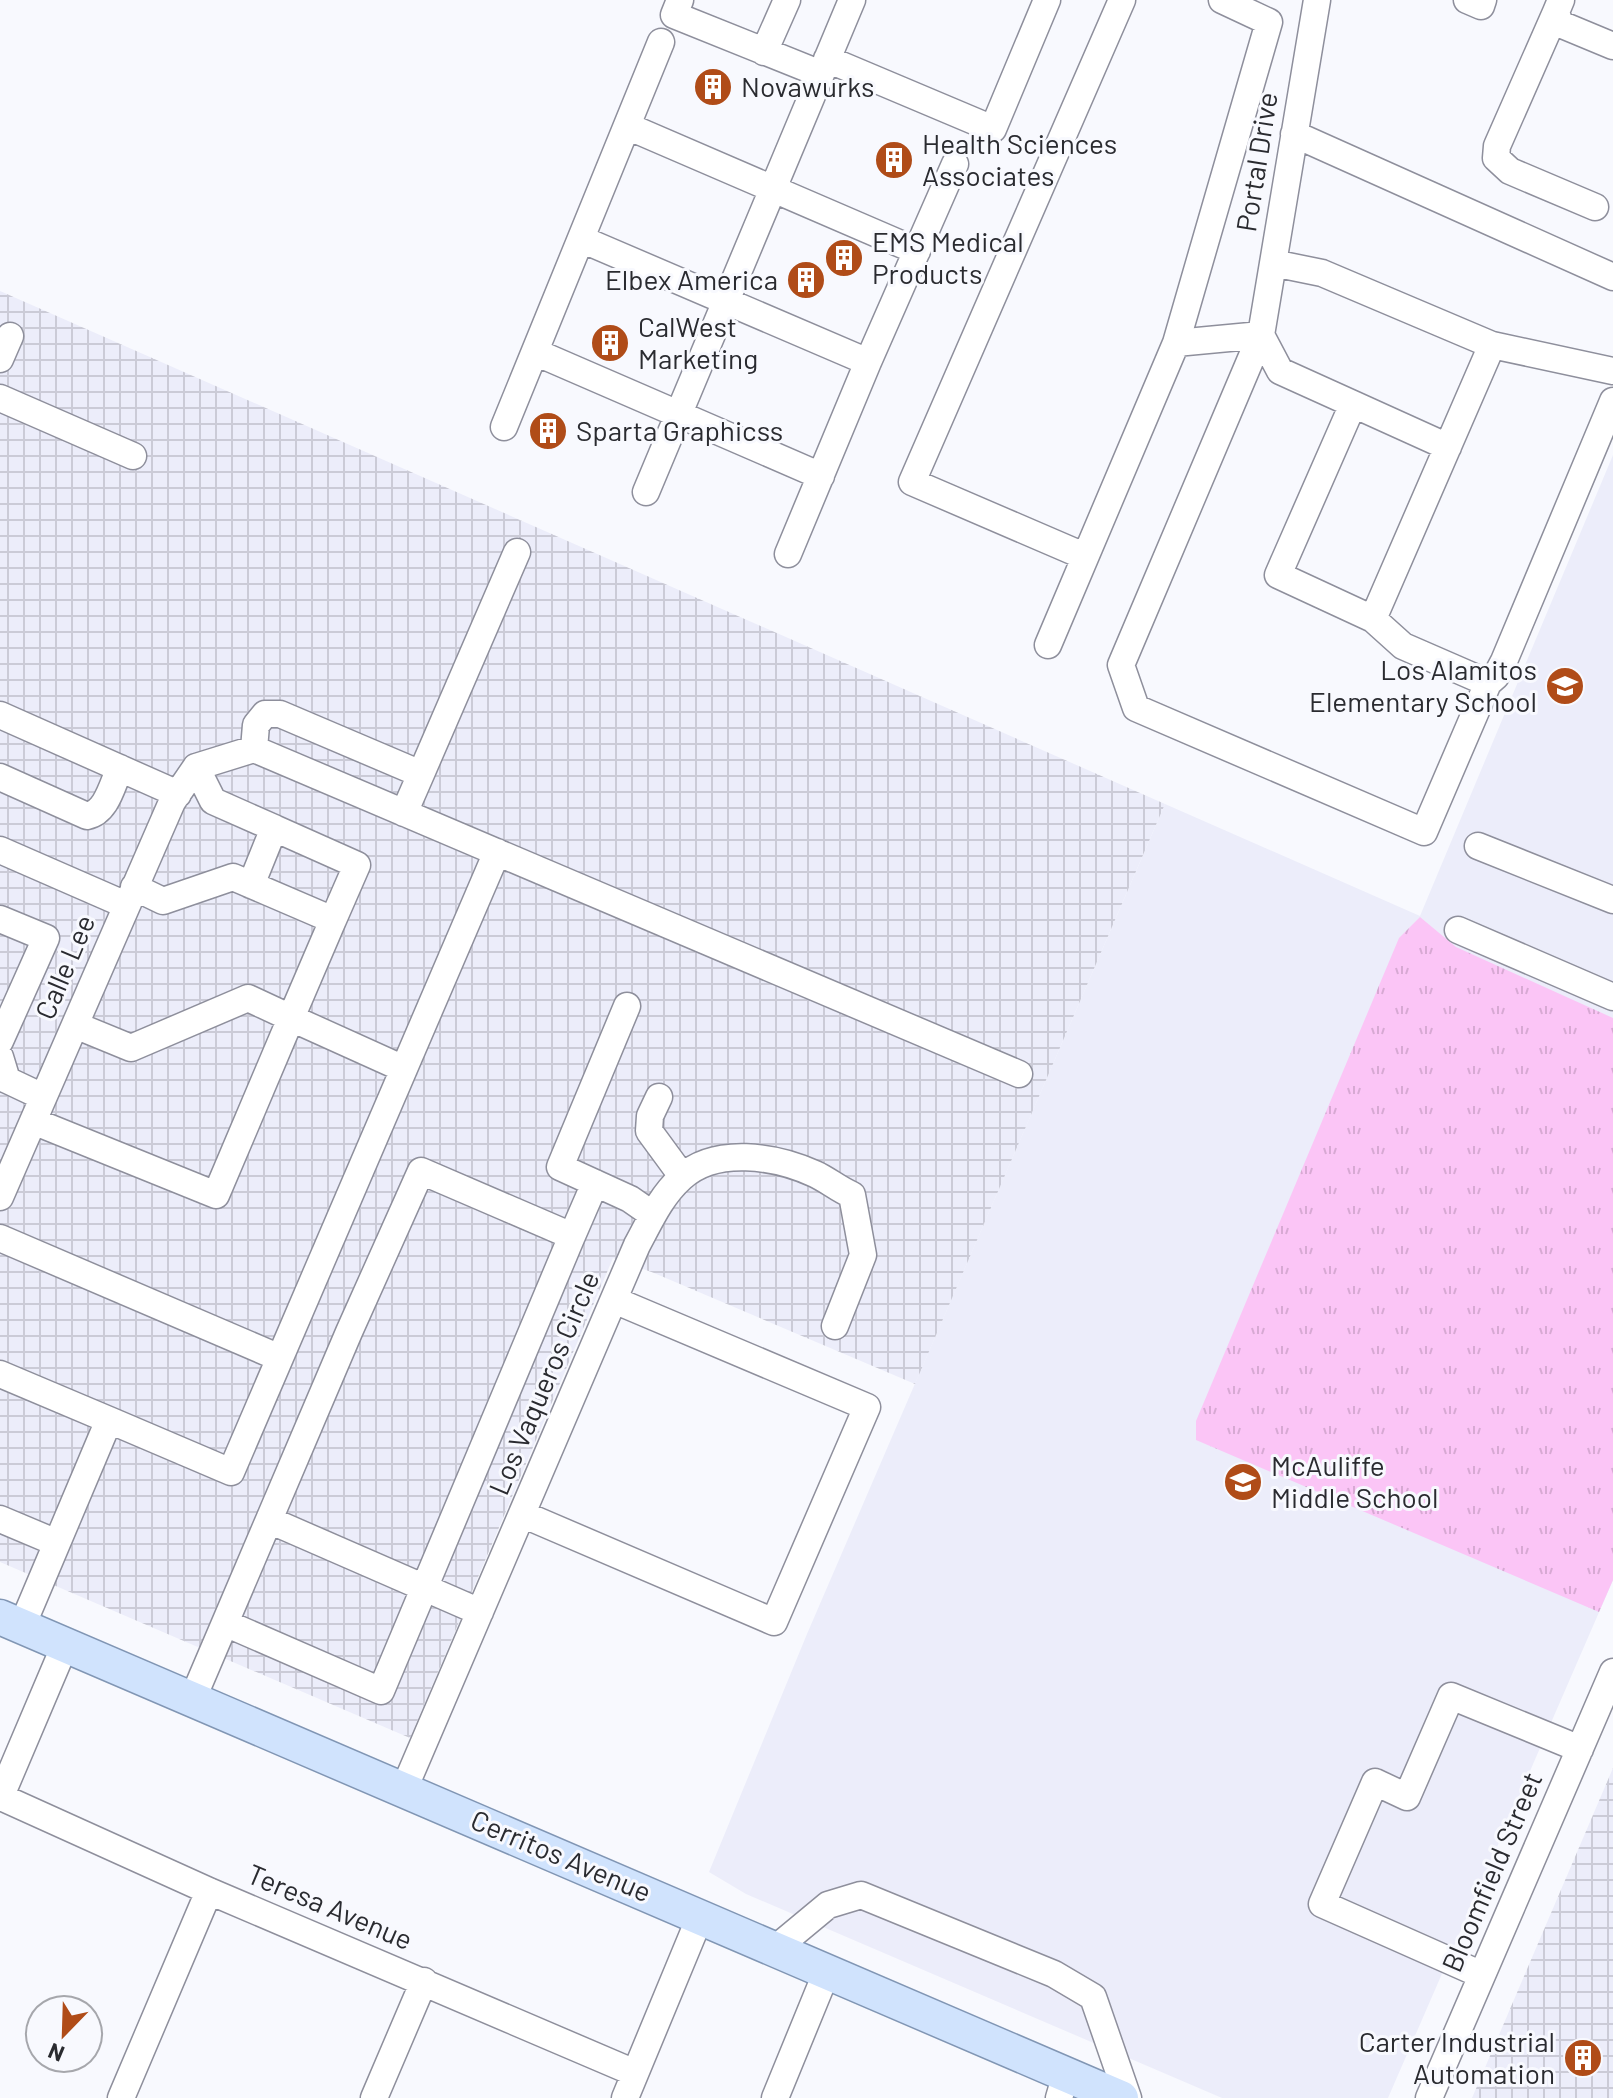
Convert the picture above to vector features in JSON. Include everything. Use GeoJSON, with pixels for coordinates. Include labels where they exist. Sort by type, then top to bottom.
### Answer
{"type":"FeatureCollection","features":[{"type":"Feature","properties":{"kind":"main road","name":"Cerritos Avenue"},"geometry":{"type":"LineString","coordinates":[[11,1622],[827,1971],[1063,2086],[1121,2098]]}},
{"type":"Feature","properties":{"kind":"street"},"geometry":{"type":"LineString","coordinates":[[680,0],[674,15],[764,52],[993,129],[1047,0]]}},
{"type":"Feature","properties":{"kind":"street"},"geometry":{"type":"LineString","coordinates":[[764,52],[787,0]]}},
{"type":"Feature","properties":{"kind":"street"},"geometry":{"type":"LineString","coordinates":[[646,492],[852,0]]}},
{"type":"Feature","properties":{"kind":"street"},"geometry":{"type":"LineString","coordinates":[[1084,556],[912,482],[1122,0]]}},
{"type":"Feature","properties":{"kind":"street"},"geometry":{"type":"LineString","coordinates":[[1048,645],[1176,343],[1269,22],[1222,0]]}},
{"type":"Feature","properties":{"kind":"street","name":"Portal Drive"},"geometry":{"type":"LineString","coordinates":[[1317,0],[1261,335],[1121,665],[1136,708],[1424,832],[1488,683]]}},
{"type":"Feature","properties":{"kind":"street"},"geometry":{"type":"LineString","coordinates":[[1467,0],[1481,6],[1483,0]]}},
{"type":"Feature","properties":{"kind":"street"},"geometry":{"type":"LineString","coordinates":[[1558,6],[1560,24],[1613,46]]}},
{"type":"Feature","properties":{"kind":"street"},"geometry":{"type":"LineString","coordinates":[[1558,6],[1497,146],[1496,158],[1510,171],[1595,207]]}},
{"type":"Feature","properties":{"kind":"street"},"geometry":{"type":"LineString","coordinates":[[504,427],[661,42]]}},
{"type":"Feature","properties":{"kind":"street"},"geometry":{"type":"LineString","coordinates":[[627,126],[917,251]]}},
{"type":"Feature","properties":{"kind":"street"},"geometry":{"type":"LineString","coordinates":[[1294,134],[1613,277]]}},
{"type":"Feature","properties":{"kind":"street"},"geometry":{"type":"LineString","coordinates":[[788,554],[955,164]]}},
{"type":"Feature","properties":{"kind":"street"},"geometry":{"type":"LineString","coordinates":[[581,239],[868,362]]}},
{"type":"Feature","properties":{"kind":"street"},"geometry":{"type":"LineString","coordinates":[[1273,263],[1322,273],[1492,345],[1613,371]]}},
{"type":"Feature","properties":{"kind":"street"},"geometry":{"type":"LineString","coordinates":[[1176,343],[1261,335],[1280,371],[1448,447]]}},
{"type":"Feature","properties":{"kind":"street"},"geometry":{"type":"LineString","coordinates":[[1373,619],[1492,345]]}},
{"type":"Feature","properties":{"kind":"street"},"geometry":{"type":"LineString","coordinates":[[535,352],[821,476]]}},
{"type":"Feature","properties":{"kind":"street"},"geometry":{"type":"LineString","coordinates":[[0,398],[133,456]]}},
{"type":"Feature","properties":{"kind":"street"},"geometry":{"type":"LineString","coordinates":[[1353,404],[1278,575],[1373,619],[1403,646],[1488,683],[1504,661],[1613,401]]}},
{"type":"Feature","properties":{"kind":"street"},"geometry":{"type":"LineString","coordinates":[[404,813],[517,552]]}},
{"type":"Feature","properties":{"kind":"street"},"geometry":{"type":"LineString","coordinates":[[254,749],[256,725],[265,714],[280,714],[421,774]]}},
{"type":"Feature","properties":{"kind":"street"},"geometry":{"type":"LineString","coordinates":[[0,715],[178,794]]}},
{"type":"Feature","properties":{"kind":"street"},"geometry":{"type":"LineString","coordinates":[[0,1057],[7,1080],[38,1109],[216,1195],[357,865],[213,801],[196,767],[254,749],[1019,1074]]}},
{"type":"Feature","properties":{"kind":"street","name":"Calle Lee"},"geometry":{"type":"LineString","coordinates":[[0,1197],[130,896],[178,794],[196,767]]}},
{"type":"Feature","properties":{"kind":"street"},"geometry":{"type":"LineString","coordinates":[[0,777],[87,816],[102,808],[120,768]]}},
{"type":"Feature","properties":{"kind":"street"},"geometry":{"type":"LineString","coordinates":[[251,885],[274,828]]}},
{"type":"Feature","properties":{"kind":"street"},"geometry":{"type":"LineString","coordinates":[[1478,846],[1613,900]]}},
{"type":"Feature","properties":{"kind":"street"},"geometry":{"type":"LineString","coordinates":[[0,850],[130,896],[163,901],[233,877],[333,920]]}},
{"type":"Feature","properties":{"kind":"street"},"geometry":{"type":"LineString","coordinates":[[0,1374],[231,1472],[497,852]]}},
{"type":"Feature","properties":{"kind":"street"},"geometry":{"type":"LineString","coordinates":[[0,919],[46,938],[0,1041]]}},
{"type":"Feature","properties":{"kind":"street"},"geometry":{"type":"LineString","coordinates":[[1458,930],[1613,997]]}},
{"type":"Feature","properties":{"kind":"street"},"geometry":{"type":"LineString","coordinates":[[75,1025],[131,1048],[248,998],[404,1069]]}},
{"type":"Feature","properties":{"kind":"street"},"geometry":{"type":"LineString","coordinates":[[627,1006],[560,1167],[630,1199],[653,1215]]}},
{"type":"Feature","properties":{"kind":"street"},"geometry":{"type":"LineString","coordinates":[[659,1097],[650,1116],[649,1131],[682,1176]]}},
{"type":"Feature","properties":{"kind":"street","name":"Los Vaqueros Circle"},"geometry":{"type":"LineString","coordinates":[[404,1789],[614,1300],[653,1215],[682,1176],[713,1160],[744,1157],[782,1162],[817,1174],[834,1188],[852,1195],[863,1255],[835,1326]]}},
{"type":"Feature","properties":{"kind":"street"},"geometry":{"type":"LineString","coordinates":[[193,1698],[421,1171],[572,1236]]}},
{"type":"Feature","properties":{"kind":"street"},"geometry":{"type":"LineString","coordinates":[[225,1623],[381,1691],[595,1183]]}},
{"type":"Feature","properties":{"kind":"street"},"geometry":{"type":"LineString","coordinates":[[0,1238],[280,1358]]}},
{"type":"Feature","properties":{"kind":"street"},"geometry":{"type":"LineString","coordinates":[[522,1514],[774,1622],[861,1421],[867,1407],[614,1300]]}},
{"type":"Feature","properties":{"kind":"street"},"geometry":{"type":"LineString","coordinates":[[11,1622],[57,1543],[109,1420]]}},
{"type":"Feature","properties":{"kind":"street"},"geometry":{"type":"LineString","coordinates":[[0,1519],[57,1543]]}},
{"type":"Feature","properties":{"kind":"street"},"geometry":{"type":"LineString","coordinates":[[269,1520],[480,1612]]}},
{"type":"Feature","properties":{"kind":"street"},"geometry":{"type":"LineString","coordinates":[[0,1797],[65,1645]]}},
{"type":"Feature","properties":{"kind":"street","name":"Bloomfield Street"},"geometry":{"type":"LineString","coordinates":[[1429,2098],[1611,1680]]}},
{"type":"Feature","properties":{"kind":"street"},"geometry":{"type":"LineString","coordinates":[[1482,1975],[1322,1904],[1375,1782],[1407,1797],[1451,1696],[1580,1749]]}},
{"type":"Feature","properties":{"kind":"street","name":"Teresa Avenue"},"geometry":{"type":"LineString","coordinates":[[0,1797],[209,1891],[635,2073]]}},
{"type":"Feature","properties":{"kind":"street"},"geometry":{"type":"LineString","coordinates":[[121,2098],[209,1891]]}},
{"type":"Feature","properties":{"kind":"street"},"geometry":{"type":"LineString","coordinates":[[775,1949],[828,1905],[861,1895],[1054,1974],[1093,1997],[1128,2098]]}},
{"type":"Feature","properties":{"kind":"street"},"geometry":{"type":"LineString","coordinates":[[625,2098],[700,1917]]}},
{"type":"Feature","properties":{"kind":"street"},"geometry":{"type":"LineString","coordinates":[[775,2098],[827,1971]]}},
{"type":"Feature","properties":{"kind":"street"},"geometry":{"type":"LineString","coordinates":[[374,2098],[424,1981]]}},
{"type":"Feature","properties":{"kind":"shaded area"},"geometry":{"type":"Polygon","coordinates":[[[0,291],[1165,804],[915,1384],[613,1258],[410,1738],[0,1562],[0,291]]]}},
{"type":"Feature","properties":{"kind":"shaded area","name":"McAuliffe Middle School"},"geometry":{"type":"Polygon","coordinates":[[[1613,455],[1613,1580],[1388,2098],[1222,2098],[746,1894],[709,1872],[807,1634],[1165,804],[1420,916],[1613,455]]]}},
{"type":"Feature","properties":{"kind":"shaded area"},"geometry":{"type":"Polygon","coordinates":[[[1613,1768],[1613,2098],[1472,2098],[1613,1768]]]}},
{"type":"Feature","properties":{"kind":"green space"},"geometry":{"type":"Polygon","coordinates":[[[1420,917],[1456,947],[1613,1018],[1613,1580],[1599,1612],[1196,1440],[1196,1421],[1399,938],[1420,917]]]}},
{"type":"Feature","properties":{"kind":"place","name":"Novawurks"},"geometry":{"type":"Point","coordinates":[713,87]}},
{"type":"Feature","properties":{"kind":"place","name":"Health Sciences Associates"},"geometry":{"type":"Point","coordinates":[894,160]}},
{"type":"Feature","properties":{"kind":"place","name":"EMS Medical Products"},"geometry":{"type":"Point","coordinates":[844,258]}},
{"type":"Feature","properties":{"kind":"place","name":"Elbex America"},"geometry":{"type":"Point","coordinates":[806,280]}},
{"type":"Feature","properties":{"kind":"place","name":"CalWest Marketing"},"geometry":{"type":"Point","coordinates":[610,343]}},
{"type":"Feature","properties":{"kind":"place","name":"Sparta Graphicss"},"geometry":{"type":"Point","coordinates":[548,431]}},
{"type":"Feature","properties":{"kind":"place","name":"Los Alamitos Elementary School"},"geometry":{"type":"Point","coordinates":[1565,686]}},
{"type":"Feature","properties":{"kind":"place","name":"McAuliffe Middle School"},"geometry":{"type":"Point","coordinates":[1243,1482]}},
{"type":"Feature","properties":{"kind":"place","name":"Carter Industrial Automation"},"geometry":{"type":"Point","coordinates":[1583,2058]}}]}
